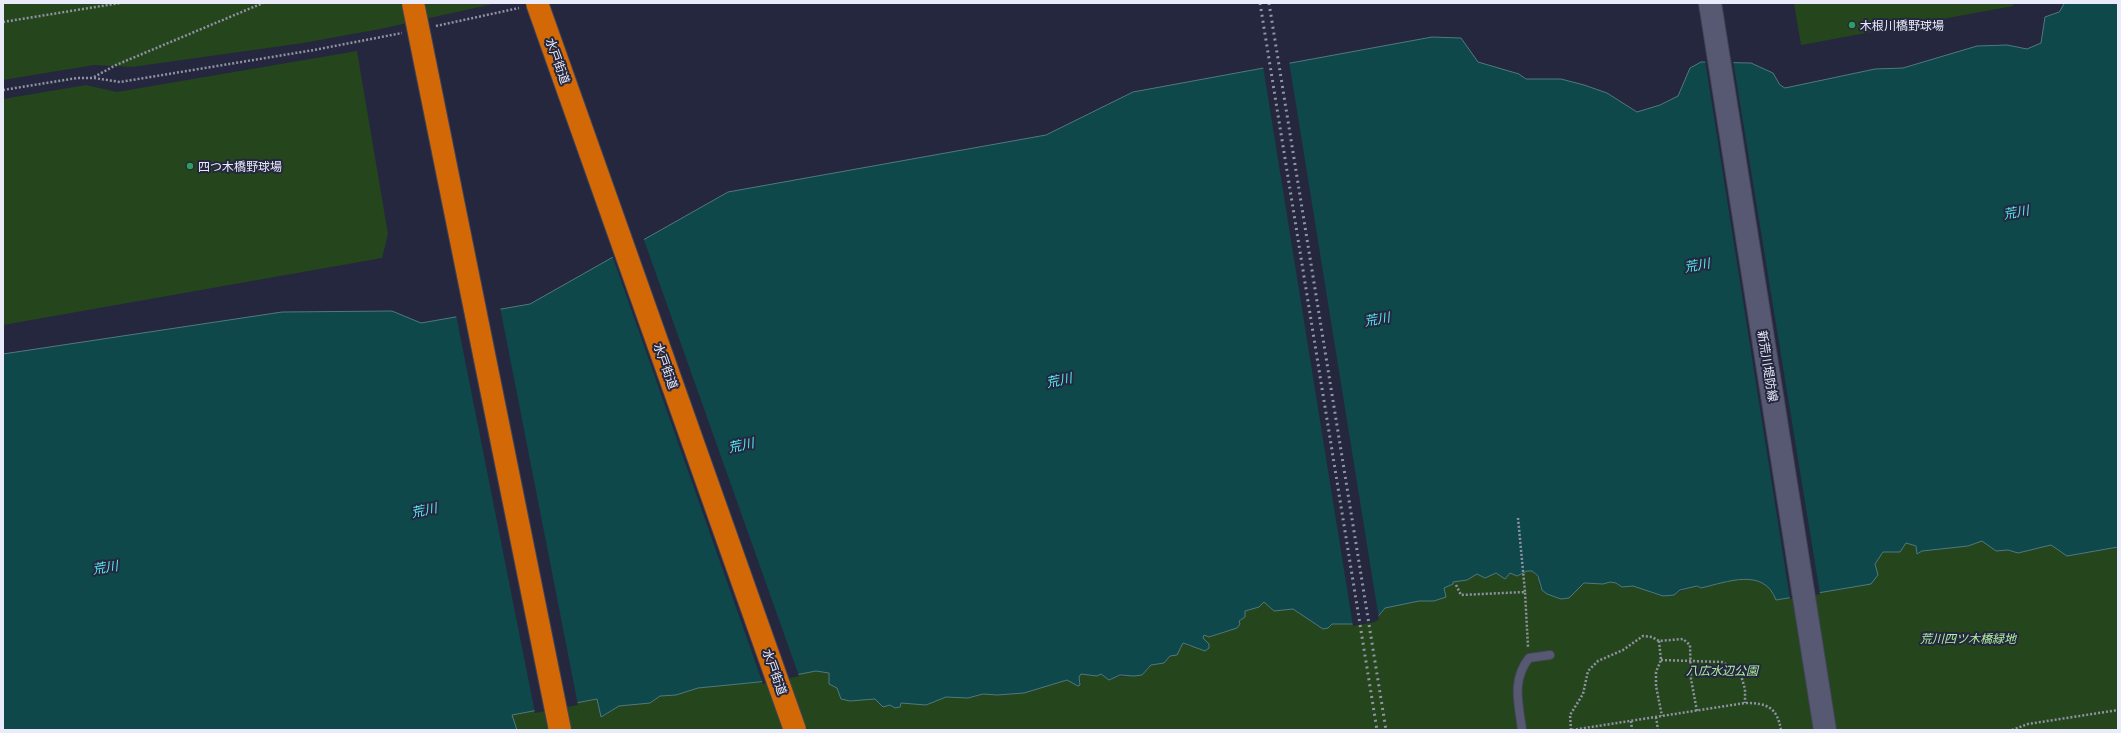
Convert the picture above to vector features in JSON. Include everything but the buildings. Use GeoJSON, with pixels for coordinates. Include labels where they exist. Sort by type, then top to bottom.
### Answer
{"type":"FeatureCollection","features":[{"type":"Feature","properties":{"kind":"highway"},"geometry":{"type":"LineString","coordinates":[[413,3],[560,730]]}},
{"type":"Feature","properties":{"kind":"highway","name":"水戸街道"},"geometry":{"type":"LineString","coordinates":[[529,6],[795,730]]}},
{"type":"Feature","properties":{"kind":"main road","name":"新荒川堤防線"},"geometry":{"type":"LineString","coordinates":[[1710,3],[1825,730]]}},
{"type":"Feature","properties":{"kind":"lane"},"geometry":{"type":"LineString","coordinates":[[1522,730],[1516,684],[1521,667],[1528,658],[1550,654]]}},
{"type":"Feature","properties":{"kind":"path"},"geometry":{"type":"LineString","coordinates":[[3,22],[120,3]]}},
{"type":"Feature","properties":{"kind":"path"},"geometry":{"type":"LineString","coordinates":[[94,78],[116,65],[263,3]]}},
{"type":"Feature","properties":{"kind":"path"},"geometry":{"type":"LineString","coordinates":[[428,28],[529,6]]}},
{"type":"Feature","properties":{"kind":"path"},"geometry":{"type":"LineString","coordinates":[[3,90],[77,78],[94,78],[120,82],[314,50],[405,33]]}},
{"type":"Feature","properties":{"kind":"path"},"geometry":{"type":"LineString","coordinates":[[1518,518],[1525,592],[1528,658]]}},
{"type":"Feature","properties":{"kind":"path"},"geometry":{"type":"LineString","coordinates":[[1456,585],[1461,596],[1525,592]]}},
{"type":"Feature","properties":{"kind":"path"},"geometry":{"type":"LineString","coordinates":[[1697,711],[1691,679],[1692,661],[1690,645],[1683,639],[1659,641],[1652,637],[1643,636],[1623,650],[1598,661],[1588,671],[1583,694],[1570,715],[1572,730],[1697,711],[1745,703],[1761,703],[1776,713],[1781,730]]}},
{"type":"Feature","properties":{"kind":"path"},"geometry":{"type":"LineString","coordinates":[[1659,641],[1661,660],[1656,672],[1656,686],[1662,716]]}},
{"type":"Feature","properties":{"kind":"path"},"geometry":{"type":"LineString","coordinates":[[1661,660],[1722,662],[1740,672],[1745,689],[1745,703]]}},
{"type":"Feature","properties":{"kind":"path"},"geometry":{"type":"LineString","coordinates":[[2012,730],[2028,724],[2118,710]]}},
{"type":"Feature","properties":{"kind":"path"},"geometry":{"type":"LineString","coordinates":[[1656,717],[1658,730]]}},
{"type":"Feature","properties":{"kind":"path"},"geometry":{"type":"LineString","coordinates":[[1631,721],[1632,730]]}},
{"type":"Feature","properties":{"kind":"green space"},"geometry":{"type":"Polygon","coordinates":[[[3,3],[497,3],[380,29],[303,43],[132,67],[94,65],[3,80],[3,3]]]}},
{"type":"Feature","properties":{"kind":"green space","name":"木根川橋野球場"},"geometry":{"type":"Polygon","coordinates":[[[1794,3],[2013,3],[2013,6],[1801,45],[1794,3]]]}},
{"type":"Feature","properties":{"kind":"green space","name":"四つ木橋野球場"},"geometry":{"type":"Polygon","coordinates":[[[357,51],[388,234],[382,258],[3,325],[3,99],[86,85],[117,92],[357,51]]]}},
{"type":"Feature","properties":{"kind":"green space","name":"荒川四ツ木橋緑地"},"geometry":{"type":"Polygon","coordinates":[[[1982,541],[1996,551],[2008,550],[2018,553],[2051,545],[2067,556],[2118,547],[2118,730],[517,730],[512,715],[597,699],[602,717],[619,706],[650,703],[660,696],[676,695],[698,688],[759,682],[816,670],[829,673],[837,688],[850,701],[875,699],[883,707],[901,703],[926,705],[946,697],[968,698],[983,694],[997,695],[1024,693],[1067,680],[1081,683],[1079,677],[1081,674],[1097,676],[1101,674],[1109,680],[1138,675],[1147,670],[1151,665],[1164,663],[1183,643],[1190,647],[1203,638],[1204,635],[1210,637],[1237,628],[1239,621],[1245,617],[1245,611],[1259,607],[1264,602],[1274,611],[1293,609],[1323,629],[1328,628],[1332,624],[1353,624],[1379,616],[1385,608],[1419,601],[1434,601],[1446,597],[1444,588],[1453,584],[1453,582],[1467,580],[1477,574],[1485,578],[1501,573],[1517,576],[1527,571],[1532,571],[1540,580],[1539,587],[1575,593],[1583,584],[1602,584],[1613,582],[1620,586],[1634,586],[1656,594],[1668,596],[1691,587],[1701,588],[1733,580],[1754,580],[1763,583],[1770,590],[1776,600],[1878,575],[1875,564],[1883,552],[1900,552],[1905,543],[1916,546],[1918,554],[1922,551],[1968,546],[1982,541]]]}},
{"type":"Feature","properties":{"kind":"water","name":"荒川"},"geometry":{"type":"Polygon","coordinates":[[[2065,3],[2118,3],[2118,547],[2067,556],[2051,545],[2018,553],[2008,550],[1996,551],[1982,541],[1968,546],[1922,551],[1917,554],[1916,546],[1906,543],[1900,552],[1883,552],[1875,564],[1878,575],[1871,584],[1776,600],[1770,590],[1763,583],[1744,579],[1733,580],[1701,588],[1697,586],[1680,590],[1674,595],[1663,596],[1633,586],[1622,587],[1616,583],[1610,582],[1603,584],[1584,583],[1569,598],[1561,599],[1547,594],[1542,590],[1538,576],[1532,571],[1527,571],[1517,576],[1510,573],[1505,579],[1496,573],[1485,578],[1477,574],[1467,580],[1453,582],[1453,584],[1444,588],[1446,597],[1434,601],[1419,601],[1385,608],[1375,620],[1353,624],[1332,624],[1328,628],[1323,629],[1293,609],[1274,611],[1264,602],[1259,607],[1245,611],[1245,617],[1239,621],[1240,624],[1237,628],[1209,637],[1204,635],[1203,638],[1209,644],[1209,648],[1205,651],[1183,643],[1177,655],[1170,656],[1164,663],[1151,665],[1142,675],[1120,675],[1109,680],[1101,674],[1097,676],[1081,674],[1079,677],[1080,685],[1078,686],[1067,680],[1024,693],[997,695],[983,694],[968,698],[946,697],[926,705],[901,703],[900,707],[895,708],[890,705],[883,707],[875,699],[850,701],[841,699],[837,688],[829,684],[829,673],[816,671],[759,682],[698,688],[676,695],[660,696],[650,703],[619,706],[601,717],[597,699],[512,715],[517,730],[3,730],[3,354],[282,312],[392,311],[421,323],[530,304],[728,192],[1046,135],[1133,92],[1432,37],[1461,38],[1478,62],[1519,74],[1526,79],[1561,79],[1584,85],[1607,93],[1637,112],[1660,105],[1678,96],[1690,68],[1701,62],[1751,63],[1773,73],[1780,85],[1785,88],[1875,69],[1903,68],[1977,46],[2007,45],[2027,49],[2041,43],[2045,17],[2059,12],[2065,3]]]}},
{"type":"Feature","properties":{"kind":"pier"},"geometry":{"type":"Polygon","coordinates":[[[1705,60],[1733,60],[1820,594],[1790,599],[1705,60]]]}},
{"type":"Feature","properties":{"kind":"pier"},"geometry":{"type":"Polygon","coordinates":[[[1289,61],[1379,619],[1375,622],[1353,626],[1263,66],[1289,61]]]}},
{"type":"Feature","properties":{"kind":"pier"},"geometry":{"type":"Polygon","coordinates":[[[643,237],[799,676],[763,684],[612,255],[643,237]]]}},
{"type":"Feature","properties":{"kind":"pier"},"geometry":{"type":"Polygon","coordinates":[[[500,307],[578,705],[535,713],[456,315],[500,307]]]}},
{"type":"Feature","properties":{"kind":"railway"},"geometry":{"type":"LineString","coordinates":[[1260,3],[1377,730]]}},
{"type":"Feature","properties":{"kind":"railway"},"geometry":{"type":"LineString","coordinates":[[1269,3],[1386,730]]}},
{"type":"Feature","properties":{"kind":"place","name":"木根川橋野球場"},"geometry":{"type":"Point","coordinates":[1852,25]}},
{"type":"Feature","properties":{"kind":"place","name":"四つ木橋野球場"},"geometry":{"type":"Point","coordinates":[190,166]}},
{"type":"Feature","properties":{"kind":"park label","name":"八広水辺公園"},"geometry":{"type":"Point","coordinates":[1722,670]}}]}
